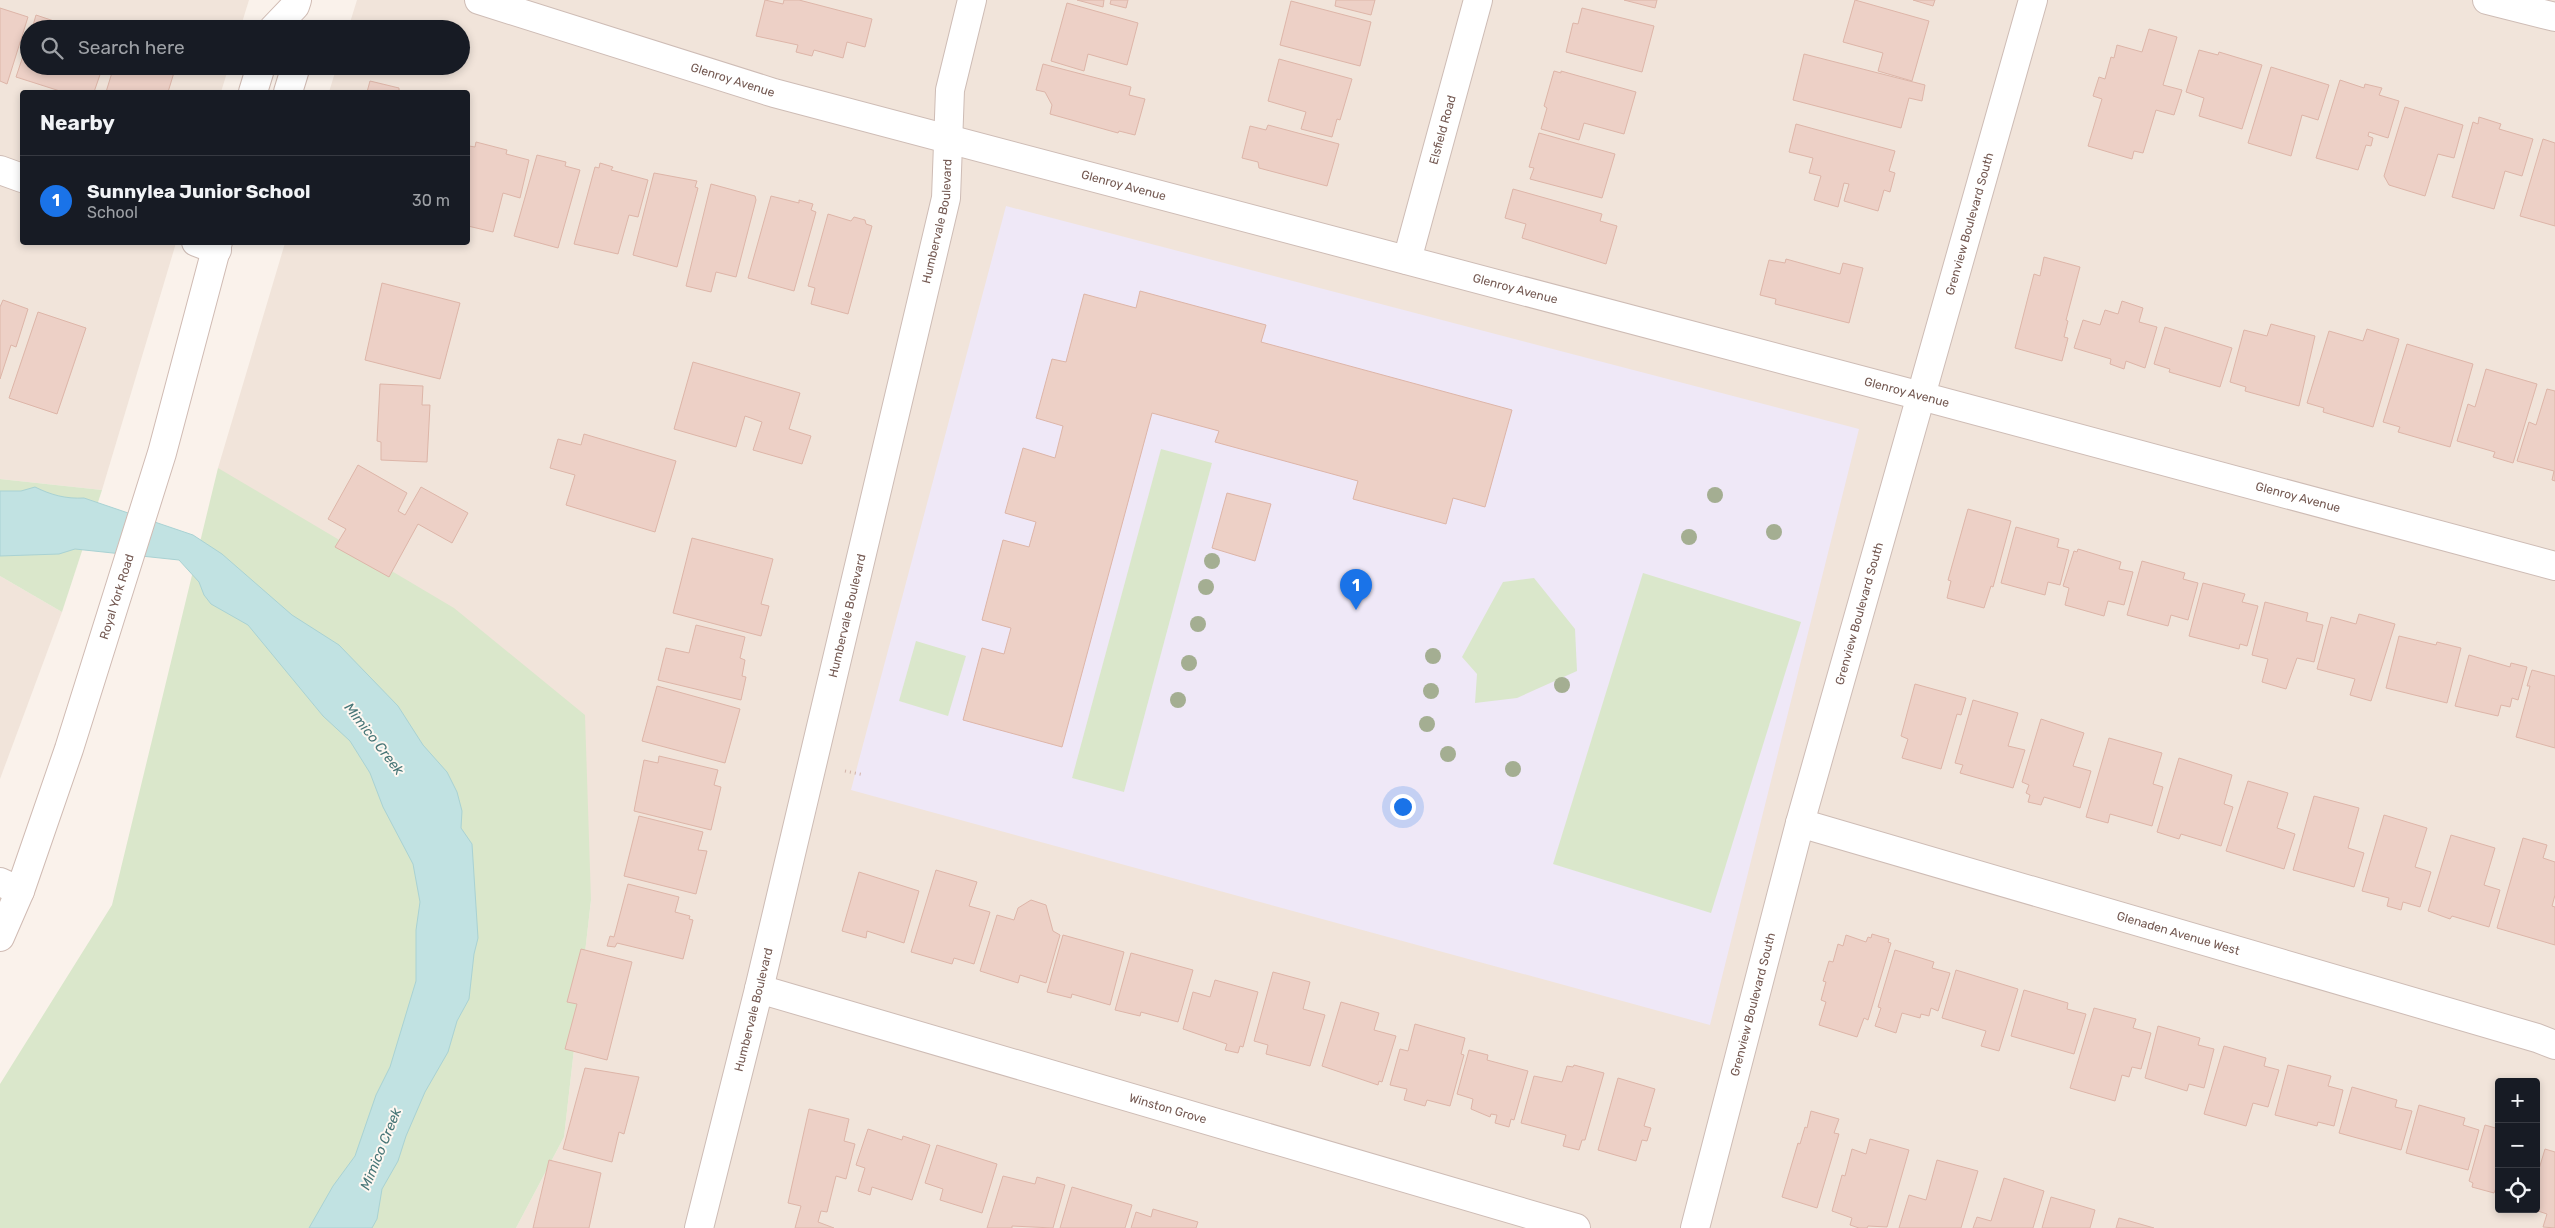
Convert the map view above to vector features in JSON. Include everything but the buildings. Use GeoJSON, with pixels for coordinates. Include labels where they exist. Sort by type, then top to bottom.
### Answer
{"type":"FeatureCollection","features":[{"type":"Feature","properties":{"kind":"street","name":"Glenroy Avenue"},"geometry":{"type":"LineString","coordinates":[[479,0],[774,93],[1921,396],[2555,566]]}},
{"type":"Feature","properties":{"kind":"street","name":"Humbervale Boulevard"},"geometry":{"type":"LineString","coordinates":[[699,1228],[759,989],[946,198],[950,140],[950,90],[972,0]]}},
{"type":"Feature","properties":{"kind":"street","name":"Elsfield Road"},"geometry":{"type":"LineString","coordinates":[[1407,260],[1478,0]]}},
{"type":"Feature","properties":{"kind":"street","name":"Grenview Boulevard South"},"geometry":{"type":"LineString","coordinates":[[1695,1228],[1800,823],[2033,0]]}},
{"type":"Feature","properties":{"kind":"street"},"geometry":{"type":"LineString","coordinates":[[2487,0],[2555,17]]}},
{"type":"Feature","properties":{"kind":"street"},"geometry":{"type":"LineString","coordinates":[[287,20],[298,12]]}},
{"type":"Feature","properties":{"kind":"street"},"geometry":{"type":"LineString","coordinates":[[253,90],[258,75]]}},
{"type":"Feature","properties":{"kind":"street"},"geometry":{"type":"LineString","coordinates":[[289,90],[293,75]]}},
{"type":"Feature","properties":{"kind":"street"},"geometry":{"type":"LineString","coordinates":[[0,170],[20,177]]}},
{"type":"Feature","properties":{"kind":"street","name":"Royal York Road"},"geometry":{"type":"LineString","coordinates":[[0,937],[10,887],[63,768],[162,453],[213,245]]}},
{"type":"Feature","properties":{"kind":"street","name":"Glenaden Avenue West"},"geometry":{"type":"LineString","coordinates":[[1800,823],[2528,1035],[2555,1045]]}},
{"type":"Feature","properties":{"kind":"street","name":"Winston Grove"},"geometry":{"type":"LineString","coordinates":[[759,989],[1576,1228]]}},
{"type":"Feature","properties":{"kind":"shaded area"},"geometry":{"type":"Polygon","coordinates":[[[0,0],[249,0],[243,20],[20,20],[20,75],[226,75],[222,90],[20,90],[20,245],[175,245],[102,490],[0,479],[0,0]]]}},
{"type":"Feature","properties":{"kind":"shaded area"},"geometry":{"type":"Polygon","coordinates":[[[357,0],[2555,0],[2555,1228],[516,1228],[564,1137],[591,900],[218,468],[284,245],[470,245],[470,90],[330,90],[334,75],[470,75],[470,20],[351,20],[357,0]]]}},
{"type":"Feature","properties":{"kind":"shaded area"},"geometry":{"type":"Polygon","coordinates":[[[1006,206],[1859,429],[1710,1025],[851,790],[1006,206]]]}},
{"type":"Feature","properties":{"kind":"shaded area"},"geometry":{"type":"Polygon","coordinates":[[[0,576],[62,612],[0,779],[0,576]]]}},
{"type":"Feature","properties":{"kind":"green space"},"geometry":{"type":"Polygon","coordinates":[[[1161,449],[1212,463],[1124,792],[1072,778],[1161,449]]]}},
{"type":"Feature","properties":{"kind":"green space"},"geometry":{"type":"Polygon","coordinates":[[[218,468],[454,608],[585,715],[591,900],[564,1137],[516,1228],[0,1228],[0,1084],[112,905],[218,468]]]}},
{"type":"Feature","properties":{"kind":"green space"},"geometry":{"type":"Polygon","coordinates":[[[0,479],[102,490],[62,612],[0,576],[0,479]]]}},
{"type":"Feature","properties":{"kind":"green space"},"geometry":{"type":"Polygon","coordinates":[[[1643,573],[1801,622],[1711,913],[1553,864],[1643,573]]]}},
{"type":"Feature","properties":{"kind":"green space"},"geometry":{"type":"Polygon","coordinates":[[[1534,578],[1575,629],[1577,671],[1517,698],[1475,703],[1477,674],[1462,657],[1503,582],[1534,578]]]}},
{"type":"Feature","properties":{"kind":"green space"},"geometry":{"type":"Polygon","coordinates":[[[916,641],[966,656],[948,716],[899,701],[916,641]]]}},
{"type":"Feature","properties":{"kind":"water","name":"Mimico Creek"},"geometry":{"type":"Polygon","coordinates":[[[35,487],[59,496],[84,498],[193,535],[222,554],[292,615],[339,645],[398,706],[423,745],[447,772],[457,792],[462,811],[461,828],[472,844],[478,938],[474,954],[469,999],[457,1021],[448,1052],[425,1092],[406,1136],[398,1161],[382,1189],[377,1219],[372,1228],[309,1228],[333,1186],[355,1156],[376,1095],[390,1067],[416,981],[416,930],[420,902],[413,864],[383,807],[370,773],[350,741],[323,716],[248,625],[211,604],[204,595],[199,582],[179,560],[75,549],[59,554],[0,556],[0,491],[21,491],[35,487]]]}},
{"type":"Feature","properties":{"kind":"place","name":"Sunnylea Junior School"},"geometry":{"type":"Point","coordinates":[1356,610]}}]}
